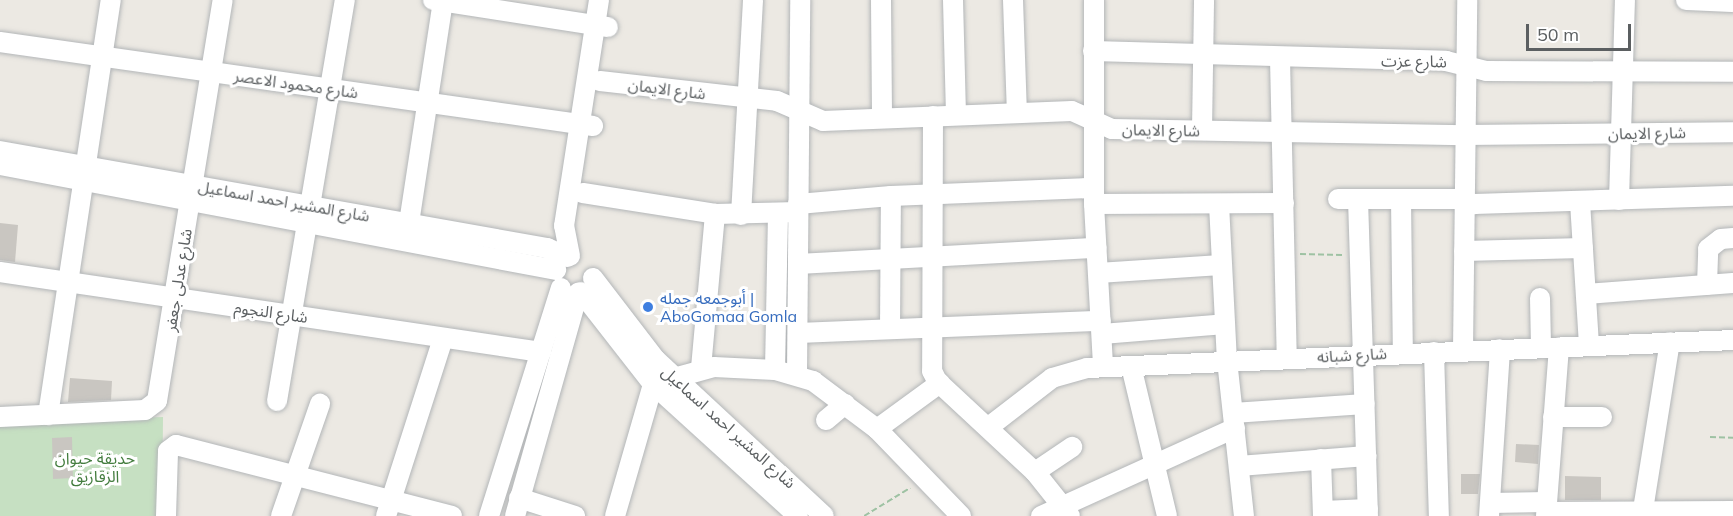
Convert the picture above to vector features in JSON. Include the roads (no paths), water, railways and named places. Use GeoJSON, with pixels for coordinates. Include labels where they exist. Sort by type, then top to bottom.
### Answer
{"type":"FeatureCollection","features":[{"type":"Feature","properties":{"kind":"street"},"geometry":{"type":"LineString","coordinates":[[48,415],[111,0]]}},
{"type":"Feature","properties":{"kind":"street","name":"شارع عدلى جعفر"},"geometry":{"type":"LineString","coordinates":[[0,417],[145,410],[155,404],[175,298],[223,0]]}},
{"type":"Feature","properties":{"kind":"street"},"geometry":{"type":"LineString","coordinates":[[277,401],[345,0]]}},
{"type":"Feature","properties":{"kind":"street"},"geometry":{"type":"LineString","coordinates":[[409,223],[427,103],[439,0],[602,26]]}},
{"type":"Feature","properties":{"kind":"street"},"geometry":{"type":"LineString","coordinates":[[575,516],[517,507],[572,274],[582,193],[586,126],[600,81],[602,26],[599,0]]}},
{"type":"Feature","properties":{"kind":"street"},"geometry":{"type":"LineString","coordinates":[[489,516],[542,352],[572,274],[564,226],[586,126],[602,26],[612,0]]}},
{"type":"Feature","properties":{"kind":"street"},"geometry":{"type":"LineString","coordinates":[[741,215],[753,0]]}},
{"type":"Feature","properties":{"kind":"street"},"geometry":{"type":"LineString","coordinates":[[797,374],[800,0]]}},
{"type":"Feature","properties":{"kind":"street"},"geometry":{"type":"LineString","coordinates":[[881,0],[882,118]]}},
{"type":"Feature","properties":{"kind":"street"},"geometry":{"type":"LineString","coordinates":[[952,0],[956,115]]}},
{"type":"Feature","properties":{"kind":"street"},"geometry":{"type":"LineString","coordinates":[[1013,0],[1017,113]]}},
{"type":"Feature","properties":{"kind":"street"},"geometry":{"type":"LineString","coordinates":[[1094,0],[1092,120],[1103,367]]}},
{"type":"Feature","properties":{"kind":"street"},"geometry":{"type":"LineString","coordinates":[[1202,130],[1204,0]]}},
{"type":"Feature","properties":{"kind":"street"},"geometry":{"type":"LineString","coordinates":[[1463,350],[1467,0]]}},
{"type":"Feature","properties":{"kind":"street"},"geometry":{"type":"LineString","coordinates":[[1619,200],[1626,0]]}},
{"type":"Feature","properties":{"kind":"street"},"geometry":{"type":"LineString","coordinates":[[1686,0],[1733,2]]}},
{"type":"Feature","properties":{"kind":"street","name":"شارع محمود الاعصر"},"geometry":{"type":"LineString","coordinates":[[0,42],[586,126]]}},
{"type":"Feature","properties":{"kind":"street","name":"شارع عزت"},"geometry":{"type":"LineString","coordinates":[[1093,51],[1280,59],[1446,61],[1486,71],[1733,72]]}},
{"type":"Feature","properties":{"kind":"street"},"geometry":{"type":"LineString","coordinates":[[1280,59],[1287,358]]}},
{"type":"Feature","properties":{"kind":"street","name":"شارع الايمان"},"geometry":{"type":"LineString","coordinates":[[600,81],[786,102],[800,112],[823,121],[1072,111],[1112,129],[1465,135],[1733,132]]}},
{"type":"Feature","properties":{"kind":"street"},"geometry":{"type":"LineString","coordinates":[[933,116],[932,371],[940,383],[990,426],[1035,472],[1067,511]]}},
{"type":"Feature","properties":{"kind":"street","name":"شارع المشير احمد اسماعيل"},"geometry":{"type":"LineString","coordinates":[[0,151],[85,174]]}},
{"type":"Feature","properties":{"kind":"street","name":"شارع المشير احمد اسماعيل"},"geometry":{"type":"LineString","coordinates":[[0,165],[85,174],[308,214],[572,274],[653,384],[798,516]]}},
{"type":"Feature","properties":{"kind":"street"},"geometry":{"type":"LineString","coordinates":[[582,193],[715,214],[741,215],[778,214],[798,208],[891,196],[932,194],[1094,196],[1219,204],[1284,203]]}},
{"type":"Feature","properties":{"kind":"street"},"geometry":{"type":"LineString","coordinates":[[890,328],[891,196]]}},
{"type":"Feature","properties":{"kind":"street"},"geometry":{"type":"LineString","coordinates":[[1338,199],[1580,202],[1733,196]]}},
{"type":"Feature","properties":{"kind":"street"},"geometry":{"type":"LineString","coordinates":[[1321,459],[1323,514],[1368,513],[1358,199]]}},
{"type":"Feature","properties":{"kind":"street"},"geometry":{"type":"LineString","coordinates":[[1401,199],[1403,353]]}},
{"type":"Feature","properties":{"kind":"street"},"geometry":{"type":"LineString","coordinates":[[1580,202],[1589,346]]}},
{"type":"Feature","properties":{"kind":"street"},"geometry":{"type":"LineString","coordinates":[[1219,204],[1227,360],[1244,516]]}},
{"type":"Feature","properties":{"kind":"street","name":"شارع المشير احمد اسماعيل"},"geometry":{"type":"LineString","coordinates":[[308,214],[409,223],[547,248],[674,378],[824,516]]}},
{"type":"Feature","properties":{"kind":"street"},"geometry":{"type":"LineString","coordinates":[[701,368],[715,214]]}},
{"type":"Feature","properties":{"kind":"street"},"geometry":{"type":"LineString","coordinates":[[775,370],[778,214]]}},
{"type":"Feature","properties":{"kind":"street"},"geometry":{"type":"LineString","coordinates":[[1707,285],[1708,249],[1721,239],[1733,238]]}},
{"type":"Feature","properties":{"kind":"street"},"geometry":{"type":"LineString","coordinates":[[798,264],[1097,248]]}},
{"type":"Feature","properties":{"kind":"street"},"geometry":{"type":"LineString","coordinates":[[1464,250],[1583,248]]}},
{"type":"Feature","properties":{"kind":"street"},"geometry":{"type":"LineString","coordinates":[[1098,273],[1221,265]]}},
{"type":"Feature","properties":{"kind":"street","name":"شارع النجوم"},"geometry":{"type":"LineString","coordinates":[[0,272],[542,352]]}},
{"type":"Feature","properties":{"kind":"street"},"geometry":{"type":"LineString","coordinates":[[1586,294],[1733,283]]}},
{"type":"Feature","properties":{"kind":"street"},"geometry":{"type":"LineString","coordinates":[[1540,298],[1550,347],[1553,417],[1547,510]]}},
{"type":"Feature","properties":{"kind":"street"},"geometry":{"type":"LineString","coordinates":[[798,333],[931,327],[1225,324]]}},
{"type":"Feature","properties":{"kind":"street"},"geometry":{"type":"LineString","coordinates":[[387,509],[443,338]]}},
{"type":"Feature","properties":{"kind":"street","name":"شارع شبانه"},"geometry":{"type":"LineString","coordinates":[[990,426],[1052,378],[1078,369],[1227,360],[1733,340]]}},
{"type":"Feature","properties":{"kind":"street"},"geometry":{"type":"LineString","coordinates":[[1643,514],[1670,342]]}},
{"type":"Feature","properties":{"kind":"street"},"geometry":{"type":"LineString","coordinates":[[1500,349],[1490,509],[1643,514],[1733,511]]}},
{"type":"Feature","properties":{"kind":"street"},"geometry":{"type":"LineString","coordinates":[[1434,352],[1438,516]]}},
{"type":"Feature","properties":{"kind":"street"},"geometry":{"type":"LineString","coordinates":[[1131,366],[1167,516]]}},
{"type":"Feature","properties":{"kind":"street"},"geometry":{"type":"LineString","coordinates":[[674,378],[701,368],[775,370],[797,374],[845,404],[877,429],[927,478],[956,515]]}},
{"type":"Feature","properties":{"kind":"street"},"geometry":{"type":"LineString","coordinates":[[877,429],[940,383]]}},
{"type":"Feature","properties":{"kind":"street"},"geometry":{"type":"LineString","coordinates":[[615,516],[653,384]]}},
{"type":"Feature","properties":{"kind":"street"},"geometry":{"type":"LineString","coordinates":[[281,516],[320,404]]}},
{"type":"Feature","properties":{"kind":"street"},"geometry":{"type":"LineString","coordinates":[[826,420],[845,404]]}},
{"type":"Feature","properties":{"kind":"street"},"geometry":{"type":"LineString","coordinates":[[1041,516],[1067,511],[1234,420],[1365,404]]}},
{"type":"Feature","properties":{"kind":"street"},"geometry":{"type":"LineString","coordinates":[[1553,417],[1602,417]]}},
{"type":"Feature","properties":{"kind":"street"},"geometry":{"type":"LineString","coordinates":[[166,516],[168,451],[172,446],[294,477],[387,509],[452,516]]}},
{"type":"Feature","properties":{"kind":"street"},"geometry":{"type":"LineString","coordinates":[[1035,472],[1071,447]]}},
{"type":"Feature","properties":{"kind":"street"},"geometry":{"type":"LineString","coordinates":[[1239,466],[1367,456]]}},
{"type":"Feature","properties":{"kind":"place","name":"أبوجمعه جمله | AboGomaa Gomla"},"geometry":{"type":"Point","coordinates":[648,307]}},
{"type":"Feature","properties":{"kind":"park label","name":"حديقة حيوان الزقازيق"},"geometry":{"type":"Point","coordinates":[95,467]}}]}
